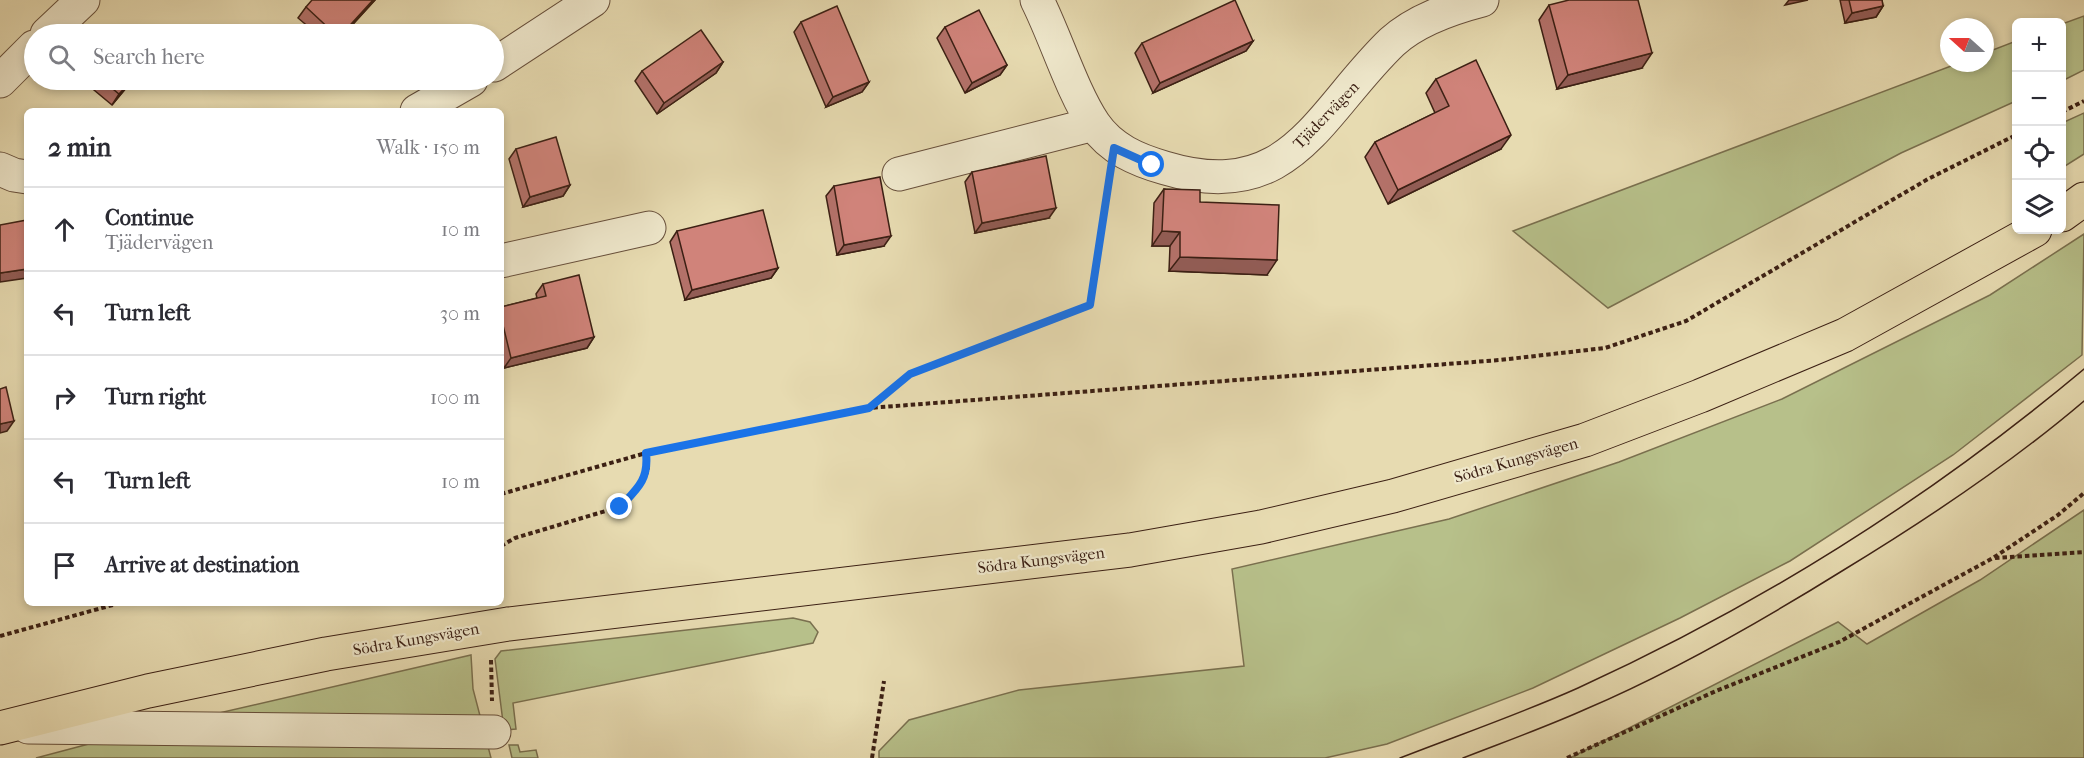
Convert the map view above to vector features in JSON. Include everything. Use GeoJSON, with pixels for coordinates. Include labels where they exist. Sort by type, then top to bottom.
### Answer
{"type":"FeatureCollection","features":[{"type":"Feature","properties":{"kind":"main road"},"geometry":{"type":"LineString","coordinates":[[2066,212],[2084,199]]}},
{"type":"Feature","properties":{"kind":"main road","name":"Södra Kungsvägen"},"geometry":{"type":"LineString","coordinates":[[4,727],[148,690],[326,654],[485,628],[1130,550],[1262,527],[1393,496],[1585,440],[1700,396],[1845,335],[2028,234]]}},
{"type":"Feature","properties":{"kind":"street"},"geometry":{"type":"LineString","coordinates":[[57,24],[82,0]]}},
{"type":"Feature","properties":{"kind":"street"},"geometry":{"type":"LineString","coordinates":[[504,58],[593,0]]}},
{"type":"Feature","properties":{"kind":"street"},"geometry":{"type":"LineString","coordinates":[[899,174],[1104,136],[1037,0]]}},
{"type":"Feature","properties":{"kind":"street","name":"Tjädervägen"},"geometry":{"type":"LineString","coordinates":[[1104,136],[1152,165],[1188,175],[1232,177],[1269,166],[1302,145],[1393,42],[1421,22],[1461,5],[1482,0]]}},
{"type":"Feature","properties":{"kind":"street"},"geometry":{"type":"LineString","coordinates":[[0,81],[24,57]]}},
{"type":"Feature","properties":{"kind":"street"},"geometry":{"type":"LineString","coordinates":[[422,108],[454,90]]}},
{"type":"Feature","properties":{"kind":"street"},"geometry":{"type":"LineString","coordinates":[[0,169],[24,177]]}},
{"type":"Feature","properties":{"kind":"street"},"geometry":{"type":"LineString","coordinates":[[504,260],[649,228]]}},
{"type":"Feature","properties":{"kind":"street"},"geometry":{"type":"LineString","coordinates":[[4,727],[494,732]]}},
{"type":"Feature","properties":{"kind":"path"},"geometry":{"type":"LineString","coordinates":[[2066,110],[2084,101]]}},
{"type":"Feature","properties":{"kind":"path"},"geometry":{"type":"LineString","coordinates":[[869,408],[910,374],[1090,305],[1104,136]]}},
{"type":"Feature","properties":{"kind":"path"},"geometry":{"type":"LineString","coordinates":[[504,493],[646,453],[869,408],[1500,360],[1605,348],[1686,321],[1928,179],[2012,137]]}},
{"type":"Feature","properties":{"kind":"path"},"geometry":{"type":"LineString","coordinates":[[504,544],[515,538],[620,507],[636,490],[648,471],[646,453]]}},
{"type":"Feature","properties":{"kind":"path"},"geometry":{"type":"LineString","coordinates":[[1567,758],[1716,691],[1839,642],[1993,558],[2058,515],[2084,493]]}},
{"type":"Feature","properties":{"kind":"path"},"geometry":{"type":"LineString","coordinates":[[1993,558],[2084,552]]}},
{"type":"Feature","properties":{"kind":"path"},"geometry":{"type":"LineString","coordinates":[[0,636],[109,606]]}},
{"type":"Feature","properties":{"kind":"path"},"geometry":{"type":"LineString","coordinates":[[872,758],[884,681]]}},
{"type":"Feature","properties":{"kind":"green space"},"geometry":{"type":"Polygon","coordinates":[[[2084,16],[2084,70],[2066,79],[2066,72],[2066,23],[2084,16]]]}},
{"type":"Feature","properties":{"kind":"green space"},"geometry":{"type":"Polygon","coordinates":[[[2012,43],[2012,103],[1901,153],[1608,308],[1513,231],[1940,70],[1940,72],[1994,72],[1994,50],[2012,43]]]}},
{"type":"Feature","properties":{"kind":"green space"},"geometry":{"type":"Polygon","coordinates":[[[2084,113],[2084,154],[2066,165],[2066,126],[2066,121],[2084,113]]]}},
{"type":"Feature","properties":{"kind":"green space"},"geometry":{"type":"Polygon","coordinates":[[[2084,234],[2082,355],[1953,455],[1790,561],[1680,618],[1533,688],[1387,744],[1325,758],[879,758],[879,751],[909,720],[1019,690],[1244,666],[1232,569],[1449,519],[1619,462],[1782,399],[1990,295],[2084,234]]]}},
{"type":"Feature","properties":{"kind":"green space"},"geometry":{"type":"Polygon","coordinates":[[[2084,510],[2084,758],[1570,758],[1838,622],[1867,644],[1980,580],[2084,510]]]}},
{"type":"Feature","properties":{"kind":"green space"},"geometry":{"type":"Polygon","coordinates":[[[793,618],[810,622],[818,632],[813,643],[513,703],[516,729],[504,730],[495,659],[501,651],[793,618]]]}},
{"type":"Feature","properties":{"kind":"green space"},"geometry":{"type":"Polygon","coordinates":[[[471,655],[473,689],[491,758],[36,758],[119,736],[471,655]]]}},
{"type":"Feature","properties":{"kind":"green space"},"geometry":{"type":"Polygon","coordinates":[[[509,745],[518,745],[520,752],[536,750],[538,758],[512,758],[509,745]]]}},
{"type":"Feature","properties":{"kind":"building"},"geometry":{"type":"Polygon","coordinates":[[[312,0],[373,0],[351,24],[324,24],[306,7],[312,0]]]}},
{"type":"Feature","properties":{"kind":"building"},"geometry":{"type":"Polygon","coordinates":[[[1235,0],[1253,41],[1160,83],[1142,43],[1235,0]]]}},
{"type":"Feature","properties":{"kind":"building"},"geometry":{"type":"Polygon","coordinates":[[[1569,0],[1638,0],[1652,53],[1568,75],[1549,5],[1569,0]]]}},
{"type":"Feature","properties":{"kind":"building"},"geometry":{"type":"Polygon","coordinates":[[[1849,0],[1882,0],[1883,6],[1852,13],[1849,0]]]}},
{"type":"Feature","properties":{"kind":"building"},"geometry":{"type":"Polygon","coordinates":[[[837,6],[869,82],[833,97],[801,22],[837,6]]]}},
{"type":"Feature","properties":{"kind":"building"},"geometry":{"type":"Polygon","coordinates":[[[979,10],[1007,65],[972,83],[945,27],[979,10]]]}},
{"type":"Feature","properties":{"kind":"building"},"geometry":{"type":"Polygon","coordinates":[[[701,30],[723,62],[664,103],[642,71],[701,30]]]}},
{"type":"Feature","properties":{"kind":"building"},"geometry":{"type":"Polygon","coordinates":[[[1476,60],[1511,135],[1398,190],[1375,142],[1449,106],[1436,79],[1476,60]]]}},
{"type":"Feature","properties":{"kind":"building"},"geometry":{"type":"Polygon","coordinates":[[[556,137],[570,185],[530,197],[516,149],[556,137]]]}},
{"type":"Feature","properties":{"kind":"building"},"geometry":{"type":"Polygon","coordinates":[[[1046,156],[1056,208],[982,223],[972,172],[1046,156]]]}},
{"type":"Feature","properties":{"kind":"building"},"geometry":{"type":"Polygon","coordinates":[[[880,177],[891,236],[844,245],[834,186],[880,177]]]}},
{"type":"Feature","properties":{"kind":"building"},"geometry":{"type":"Polygon","coordinates":[[[1164,189],[1200,190],[1200,202],[1279,205],[1277,260],[1180,257],[1180,232],[1162,231],[1164,189]]]}},
{"type":"Feature","properties":{"kind":"building"},"geometry":{"type":"Polygon","coordinates":[[[763,210],[778,268],[692,290],[677,231],[763,210]]]}},
{"type":"Feature","properties":{"kind":"building"},"geometry":{"type":"Polygon","coordinates":[[[24,221],[24,269],[0,273],[0,225],[24,221]]]}},
{"type":"Feature","properties":{"kind":"building"},"geometry":{"type":"Polygon","coordinates":[[[579,275],[594,337],[511,358],[504,329],[504,306],[546,296],[543,284],[579,275]]]}},
{"type":"Feature","properties":{"kind":"building"},"geometry":{"type":"Polygon","coordinates":[[[6,387],[14,421],[0,424],[0,389],[6,387]]]}},
{"type":"Feature","properties":{"kind":"tram line"},"geometry":{"type":"LineString","coordinates":[[1400,758],[1512,716],[1578,688],[1646,656],[1777,585],[1842,546],[1966,462],[2084,369]]}},
{"type":"Feature","properties":{"kind":"tram line"},"geometry":{"type":"LineString","coordinates":[[1463,758],[1556,722],[1619,694],[1748,627],[1936,512],[2056,425],[2084,401]]}},
{"type":"Feature","properties":{"kind":"route"},"geometry":{"type":"LineString","coordinates":[[620,507],[636,490],[648,471],[646,453],[869,408],[910,374],[1090,305],[1114,148],[1152,165]]}}]}
